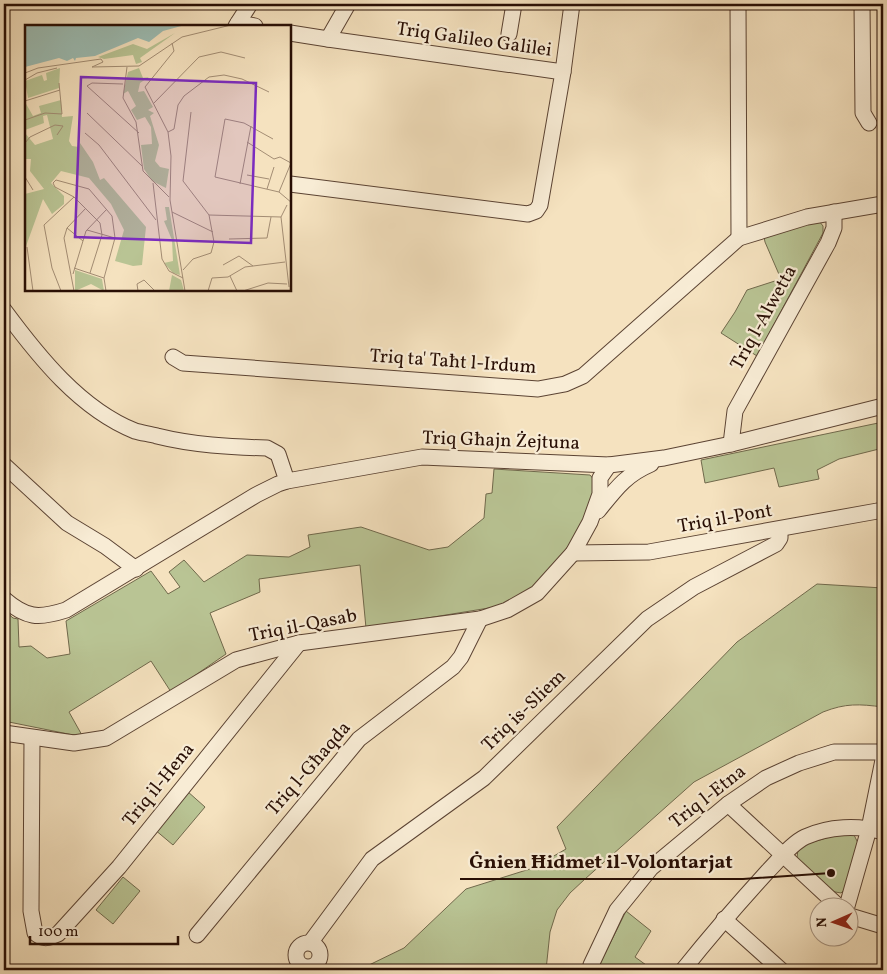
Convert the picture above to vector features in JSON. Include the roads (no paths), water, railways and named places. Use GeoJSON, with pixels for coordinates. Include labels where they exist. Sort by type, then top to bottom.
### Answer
{"type":"FeatureCollection","features":[{"type":"Feature","properties":{"kind":"street"},"geometry":{"type":"LineString","coordinates":[[237,25],[250,4]]}},
{"type":"Feature","properties":{"kind":"street"},"geometry":{"type":"LineString","coordinates":[[328,39],[348,4]]}},
{"type":"Feature","properties":{"kind":"street"},"geometry":{"type":"LineString","coordinates":[[508,34],[514,4]]}},
{"type":"Feature","properties":{"kind":"street"},"geometry":{"type":"LineString","coordinates":[[291,184],[528,214],[536,211],[540,205],[563,72],[572,4]]}},
{"type":"Feature","properties":{"kind":"street"},"geometry":{"type":"LineString","coordinates":[[738,4],[739,238]]}},
{"type":"Feature","properties":{"kind":"street"},"geometry":{"type":"LineString","coordinates":[[862,4],[863,113],[870,123]]}},
{"type":"Feature","properties":{"kind":"street","name":"Triq Galileo Galilei"},"geometry":{"type":"LineString","coordinates":[[291,32],[563,72]]}},
{"type":"Feature","properties":{"kind":"street","name":"Triq ta' Taħt l-Irdum"},"geometry":{"type":"LineString","coordinates":[[173,357],[182,363],[538,389],[554,388],[583,376],[739,238],[807,217],[883,204]]}},
{"type":"Feature","properties":{"kind":"street","name":"Triq l-Alwetta"},"geometry":{"type":"LineString","coordinates":[[731,444],[735,410],[832,236],[834,212]]}},
{"type":"Feature","properties":{"kind":"street"},"geometry":{"type":"LineString","coordinates":[[4,310],[27,341],[54,372],[82,398],[115,420],[136,431],[196,444],[267,448],[278,454],[287,481]]}},
{"type":"Feature","properties":{"kind":"street","name":"Triq Għajn Żejtuna"},"geometry":{"type":"LineString","coordinates":[[4,599],[16,610],[28,615],[44,616],[66,610],[256,495],[287,481],[422,457],[614,464],[664,458],[731,444],[883,406]]}},
{"type":"Feature","properties":{"kind":"street","name":"Triq il-Qasab"},"geometry":{"type":"LineString","coordinates":[[4,733],[74,743],[106,738],[236,660],[299,643],[480,619],[507,610],[537,593],[573,553],[590,522],[620,483],[641,468],[664,458]]}},
{"type":"Feature","properties":{"kind":"street"},"geometry":{"type":"LineString","coordinates":[[4,464],[67,522],[136,568]]}},
{"type":"Feature","properties":{"kind":"street"},"geometry":{"type":"LineString","coordinates":[[614,464],[628,477]]}},
{"type":"Feature","properties":{"kind":"street","name":"Triq il-Qasab"},"geometry":{"type":"LineString","coordinates":[[590,522],[600,494],[600,478],[614,464]]}},
{"type":"Feature","properties":{"kind":"street","name":"Triq il-Pont"},"geometry":{"type":"LineString","coordinates":[[573,553],[649,552],[883,510]]}},
{"type":"Feature","properties":{"kind":"street","name":"Triq is-Sliem"},"geometry":{"type":"LineString","coordinates":[[310,943],[372,859],[484,778],[647,619],[694,587],[776,544],[780,538],[780,530]]}},
{"type":"Feature","properties":{"kind":"street","name":"Triq l-Għaqda"},"geometry":{"type":"LineString","coordinates":[[197,935],[359,739],[452,667],[461,657],[480,619]]}},
{"type":"Feature","properties":{"kind":"street","name":"Triq il-Hena"},"geometry":{"type":"LineString","coordinates":[[32,738],[31,911],[35,933],[41,938],[49,938],[58,934],[119,867],[299,643]]}},
{"type":"Feature","properties":{"kind":"street","name":"Triq l-Etna"},"geometry":{"type":"LineString","coordinates":[[590,970],[617,910],[651,868],[728,804],[766,778],[799,763],[834,752],[883,752]]}},
{"type":"Feature","properties":{"kind":"street"},"geometry":{"type":"LineString","coordinates":[[851,896],[876,831],[883,760]]}},
{"type":"Feature","properties":{"kind":"street"},"geometry":{"type":"LineString","coordinates":[[728,804],[827,896]]}},
{"type":"Feature","properties":{"kind":"street"},"geometry":{"type":"LineString","coordinates":[[683,970],[724,919],[782,856],[803,838],[830,828],[876,831]]}},
{"type":"Feature","properties":{"kind":"street"},"geometry":{"type":"LineString","coordinates":[[724,919],[781,970]]}},
{"type":"Feature","properties":{"kind":"street"},"geometry":{"type":"LineString","coordinates":[[860,919],[883,926]]}},
{"type":"Feature","properties":{"kind":"place","name":"Ġnien Ħidmet il-Volontarjat"},"geometry":{"type":"Point","coordinates":[831,873]}}]}
